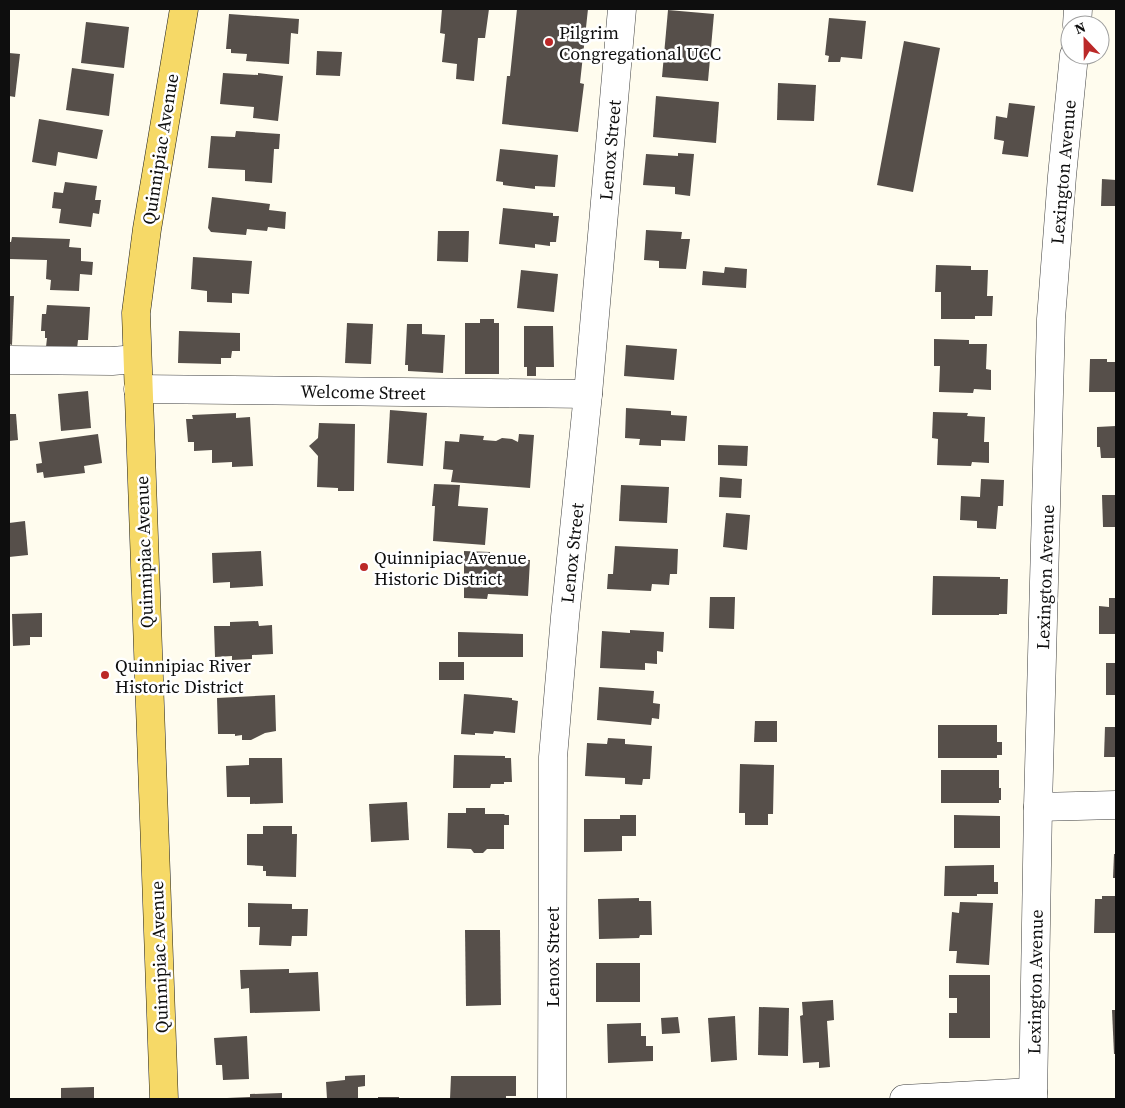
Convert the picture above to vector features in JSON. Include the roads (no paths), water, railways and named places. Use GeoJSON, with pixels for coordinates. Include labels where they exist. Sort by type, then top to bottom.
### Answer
{"type":"FeatureCollection","features":[{"type":"Feature","properties":{"kind":"main road","name":"Quinnipiac Avenue"},"geometry":{"type":"LineString","coordinates":[[164,1099],[136,313],[146,229],[184,9]]}},
{"type":"Feature","properties":{"kind":"street","name":"Lenox Street"},"geometry":{"type":"LineString","coordinates":[[552,1099],[553,757],[588,394],[622,9]]}},
{"type":"Feature","properties":{"kind":"street","name":"Lexington Avenue"},"geometry":{"type":"LineString","coordinates":[[1033,1096],[1038,807],[1051,319],[1073,65]]}},
{"type":"Feature","properties":{"kind":"street"},"geometry":{"type":"LineString","coordinates":[[9,360],[112,361],[137,359]]}},
{"type":"Feature","properties":{"kind":"street","name":"Welcome Street"},"geometry":{"type":"LineString","coordinates":[[138,389],[588,394]]}},
{"type":"Feature","properties":{"kind":"street"},"geometry":{"type":"LineString","coordinates":[[1038,807],[1116,806]]}},
{"type":"Feature","properties":{"kind":"street"},"geometry":{"type":"LineString","coordinates":[[904,1099],[1033,1096]]}},
{"type":"Feature","properties":{"kind":"place","name":"Pilgrim Congregational UCC"},"geometry":{"type":"Point","coordinates":[549,42]}},
{"type":"Feature","properties":{"kind":"place","name":"Quinnipiac Avenue Historic District"},"geometry":{"type":"Point","coordinates":[364,567]}},
{"type":"Feature","properties":{"kind":"place","name":"Quinnipiac River Historic District"},"geometry":{"type":"Point","coordinates":[105,675]}}]}
